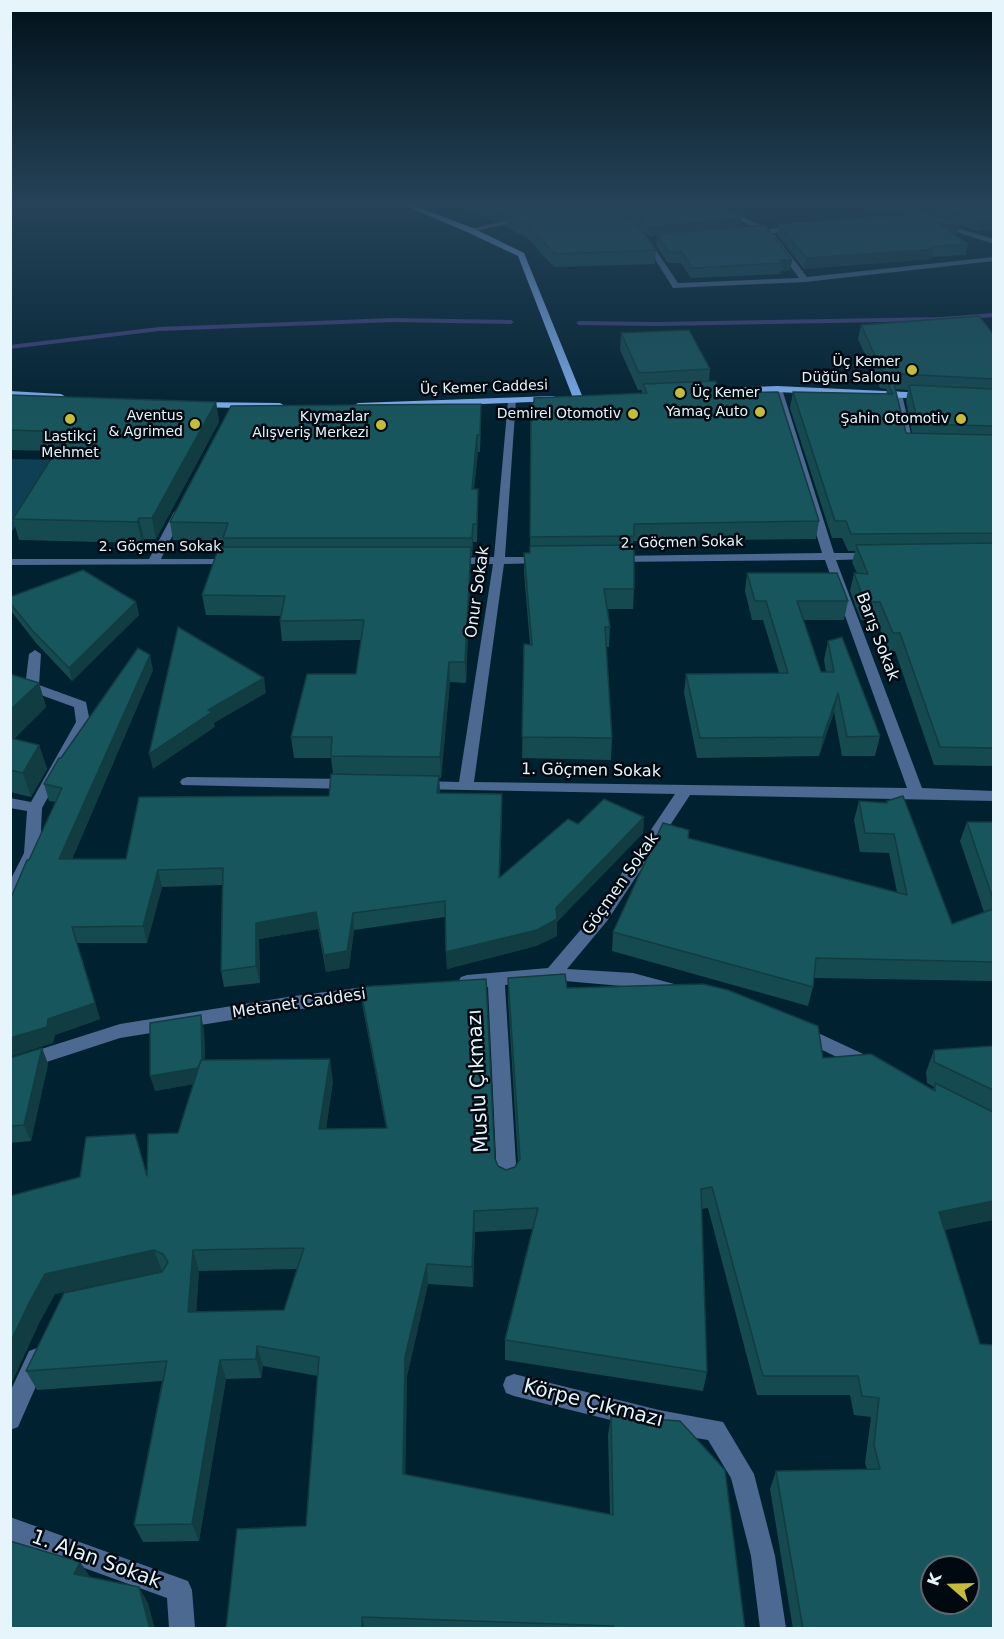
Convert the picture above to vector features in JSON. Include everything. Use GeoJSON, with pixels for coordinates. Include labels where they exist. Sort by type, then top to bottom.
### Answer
{"type":"FeatureCollection","features":[{"type":"Feature","properties":{"kind":"main road","name":"Üç Kemer Caddesi"},"geometry":{"type":"LineString","coordinates":[[350,406],[574,398],[571,381],[533,281]]}},
{"type":"Feature","properties":{"kind":"main road"},"geometry":{"type":"LineString","coordinates":[[691,393],[777,389],[940,397]]}},
{"type":"Feature","properties":{"kind":"main road"},"geometry":{"type":"LineString","coordinates":[[10,394],[67,398]]}},
{"type":"Feature","properties":{"kind":"main road"},"geometry":{"type":"LineString","coordinates":[[191,404],[233,410],[292,406]]}},
{"type":"Feature","properties":{"kind":"street"},"geometry":{"type":"LineString","coordinates":[[673,281],[676,286],[773,281]]}},
{"type":"Feature","properties":{"kind":"street","name":"Barış Sokak"},"geometry":{"type":"LineString","coordinates":[[777,389],[829,556],[916,793]]}},
{"type":"Feature","properties":{"kind":"street"},"geometry":{"type":"LineString","coordinates":[[897,394],[908,445],[918,445]]}},
{"type":"Feature","properties":{"kind":"street","name":"Onur Sokak"},"geometry":{"type":"LineString","coordinates":[[466,786],[500,561],[513,401]]}},
{"type":"Feature","properties":{"kind":"street"},"geometry":{"type":"LineString","coordinates":[[153,562],[186,499]]}},
{"type":"Feature","properties":{"kind":"street","name":"2. Göçmen Sokak"},"geometry":{"type":"LineString","coordinates":[[605,559],[888,555]]}},
{"type":"Feature","properties":{"kind":"street"},"geometry":{"type":"LineString","coordinates":[[440,561],[558,560]]}},
{"type":"Feature","properties":{"kind":"street","name":"2. Göçmen Sokak"},"geometry":{"type":"LineString","coordinates":[[10,562],[249,562]]}},
{"type":"Feature","properties":{"kind":"street"},"geometry":{"type":"LineString","coordinates":[[10,898],[32,853],[34,808],[83,722],[81,705],[32,687],[35,654]]}},
{"type":"Feature","properties":{"kind":"street"},"geometry":{"type":"LineString","coordinates":[[187,782],[362,785]]}},
{"type":"Feature","properties":{"kind":"street","name":"1. Göçmen Sokak"},"geometry":{"type":"LineString","coordinates":[[408,785],[993,796]]}},
{"type":"Feature","properties":{"kind":"street","name":"Göçmen Sokak"},"geometry":{"type":"LineString","coordinates":[[552,974],[601,917],[685,791]]}},
{"type":"Feature","properties":{"kind":"street"},"geometry":{"type":"LineString","coordinates":[[10,803],[34,808]]}},
{"type":"Feature","properties":{"kind":"street"},"geometry":{"type":"LineString","coordinates":[[448,984],[552,974],[633,980],[686,993]]}},
{"type":"Feature","properties":{"kind":"street","name":"Muslu Çıkmazı"},"geometry":{"type":"LineString","coordinates":[[496,979],[507,1180]]}},
{"type":"Feature","properties":{"kind":"street","name":"Metanet Caddesi"},"geometry":{"type":"LineString","coordinates":[[10,1067],[120,1031],[294,1003],[401,990]]}},
{"type":"Feature","properties":{"kind":"street"},"geometry":{"type":"LineString","coordinates":[[791,1028],[887,1074]]}},
{"type":"Feature","properties":{"kind":"street"},"geometry":{"type":"LineString","coordinates":[[10,1419],[46,1340]]}},
{"type":"Feature","properties":{"kind":"street","name":"Körpe Çıkmazı"},"geometry":{"type":"LineString","coordinates":[[514,1385],[659,1421],[715,1430],[742,1473],[762,1556],[773,1629]]}},
{"type":"Feature","properties":{"kind":"street","name":"1. Alan Sokak"},"geometry":{"type":"LineString","coordinates":[[10,1529],[179,1590],[182,1629]]}},
{"type":"Feature","properties":{"kind":"shaded area"},"geometry":{"type":"Polygon","coordinates":[[[11,459],[63,460],[11,533],[11,459]]]}},
{"type":"Feature","properties":{"kind":"building"},"geometry":{"type":"Polygon","coordinates":[[[979,316],[993,334],[993,379],[883,373],[861,325],[979,316]]]}},
{"type":"Feature","properties":{"kind":"building"},"geometry":{"type":"Polygon","coordinates":[[[689,330],[710,369],[639,373],[621,333],[689,330]]]}},
{"type":"Feature","properties":{"kind":"building"},"geometry":{"type":"Polygon","coordinates":[[[715,381],[722,393],[778,392],[819,521],[634,524],[634,536],[530,537],[531,403],[534,403],[534,398],[647,393],[643,384],[715,381]]]}},
{"type":"Feature","properties":{"kind":"building"},"geometry":{"type":"Polygon","coordinates":[[[888,384],[894,384],[906,433],[993,435],[993,533],[851,534],[846,521],[835,521],[793,392],[893,394],[888,384]]]}},
{"type":"Feature","properties":{"kind":"building"},"geometry":{"type":"Polygon","coordinates":[[[909,385],[993,389],[993,426],[918,424],[909,385]]]}},
{"type":"Feature","properties":{"kind":"building"},"geometry":{"type":"Polygon","coordinates":[[[10,395],[216,402],[152,518],[139,518],[137,522],[13,519],[68,432],[10,430],[10,395]]]}},
{"type":"Feature","properties":{"kind":"building"},"geometry":{"type":"Polygon","coordinates":[[[481,404],[480,435],[477,435],[472,489],[478,489],[477,524],[473,524],[472,538],[223,538],[228,523],[170,522],[231,406],[481,404]]]}},
{"type":"Feature","properties":{"kind":"building"},"geometry":{"type":"Polygon","coordinates":[[[993,543],[993,748],[940,747],[900,633],[893,633],[880,602],[865,602],[854,573],[868,574],[856,545],[993,543]]]}},
{"type":"Feature","properties":{"kind":"building"},"geometry":{"type":"Polygon","coordinates":[[[634,545],[634,589],[604,589],[610,627],[605,627],[612,738],[522,737],[524,644],[532,645],[524,553],[530,553],[530,546],[634,545]]]}},
{"type":"Feature","properties":{"kind":"building"},"geometry":{"type":"Polygon","coordinates":[[[219,547],[471,547],[465,662],[449,662],[440,757],[331,756],[332,737],[291,737],[307,674],[356,674],[364,620],[280,621],[285,596],[202,595],[219,547]]]}},
{"type":"Feature","properties":{"kind":"building"},"geometry":{"type":"Polygon","coordinates":[[[83,570],[136,602],[69,668],[32,630],[10,603],[10,597],[83,570]]]}},
{"type":"Feature","properties":{"kind":"building"},"geometry":{"type":"Polygon","coordinates":[[[747,573],[837,573],[848,601],[797,601],[821,672],[834,672],[828,641],[842,637],[880,736],[847,737],[838,693],[823,737],[700,738],[686,674],[788,673],[766,601],[755,601],[747,573]]]}},
{"type":"Feature","properties":{"kind":"building"},"geometry":{"type":"Polygon","coordinates":[[[178,627],[264,678],[208,710],[212,712],[149,754],[178,627]]]}},
{"type":"Feature","properties":{"kind":"building"},"geometry":{"type":"Polygon","coordinates":[[[138,648],[150,655],[59,859],[126,859],[139,797],[329,796],[331,774],[439,776],[437,793],[502,794],[499,878],[568,819],[578,824],[604,799],[644,817],[556,908],[557,919],[537,930],[446,952],[445,901],[353,913],[347,951],[324,955],[316,912],[256,923],[256,966],[221,971],[223,868],[158,870],[143,926],[72,927],[95,1003],[48,1019],[47,1027],[10,1038],[10,900],[62,788],[44,784],[59,758],[138,648]]]}},
{"type":"Feature","properties":{"kind":"building"},"geometry":{"type":"Polygon","coordinates":[[[10,674],[39,683],[10,710],[10,674]]]}},
{"type":"Feature","properties":{"kind":"building"},"geometry":{"type":"Polygon","coordinates":[[[10,738],[39,745],[23,773],[10,770],[10,738]]]}},
{"type":"Feature","properties":{"kind":"building"},"geometry":{"type":"Polygon","coordinates":[[[903,796],[952,924],[993,909],[993,962],[816,958],[813,987],[613,932],[663,823],[689,830],[688,838],[907,895],[894,834],[865,833],[859,801],[887,803],[887,801],[903,796]]]}},
{"type":"Feature","properties":{"kind":"building"},"geometry":{"type":"Polygon","coordinates":[[[967,822],[993,822],[993,899],[967,822]]]}},
{"type":"Feature","properties":{"kind":"building"},"geometry":{"type":"Polygon","coordinates":[[[565,974],[567,988],[703,984],[728,990],[818,1026],[823,1058],[871,1054],[935,1091],[935,1083],[993,1112],[993,1201],[939,1212],[980,1344],[993,1345],[993,1629],[803,1629],[776,1471],[880,1469],[874,1445],[879,1398],[862,1396],[858,1376],[763,1376],[712,1187],[701,1189],[707,1372],[505,1340],[538,1208],[474,1211],[472,1267],[427,1264],[405,1357],[403,1474],[613,1515],[611,1416],[680,1421],[725,1470],[745,1629],[614,1629],[614,1626],[362,1617],[362,1628],[226,1629],[237,1529],[306,1526],[319,1357],[257,1346],[256,1359],[220,1360],[192,1524],[134,1525],[167,1361],[26,1371],[64,1293],[162,1272],[168,1262],[163,1254],[154,1250],[45,1274],[10,1343],[10,1196],[80,1177],[86,1137],[135,1134],[147,1176],[148,1134],[178,1133],[201,1060],[330,1059],[319,1129],[387,1128],[360,987],[486,979],[495,1159],[498,1166],[506,1170],[515,1167],[520,1159],[508,978],[565,974]],[[304,1248],[193,1250],[188,1312],[284,1310],[304,1248]]]}},
{"type":"Feature","properties":{"kind":"building"},"geometry":{"type":"Polygon","coordinates":[[[201,1015],[202,1060],[198,1068],[150,1076],[150,1023],[201,1015]]]}},
{"type":"Feature","properties":{"kind":"building"},"geometry":{"type":"Polygon","coordinates":[[[993,1046],[993,1090],[934,1062],[934,1050],[993,1046]]]}},
{"type":"Feature","properties":{"kind":"building"},"geometry":{"type":"Polygon","coordinates":[[[42,1048],[24,1125],[10,1126],[10,1058],[42,1048]]]}},
{"type":"Feature","properties":{"kind":"building"},"geometry":{"type":"Polygon","coordinates":[[[10,1541],[80,1562],[74,1574],[139,1587],[150,1629],[10,1629],[10,1541]]]}},
{"type":"Feature","properties":{"kind":"waterway"},"geometry":{"type":"LineString","coordinates":[[579,323],[657,324],[941,319],[994,315]]}},
{"type":"Feature","properties":{"kind":"waterway"},"geometry":{"type":"LineString","coordinates":[[10,347],[159,329],[393,320],[511,322]]}},
{"type":"Feature","properties":{"kind":"place","name":"Üç Kemer Düğün Salonu"},"geometry":{"type":"Point","coordinates":[912,370]}},
{"type":"Feature","properties":{"kind":"place","name":"Üç Kemer"},"geometry":{"type":"Point","coordinates":[680,393]}},
{"type":"Feature","properties":{"kind":"place","name":"Yamaç Auto"},"geometry":{"type":"Point","coordinates":[760,412]}},
{"type":"Feature","properties":{"kind":"place","name":"Demirel Otomotiv"},"geometry":{"type":"Point","coordinates":[633,414]}},
{"type":"Feature","properties":{"kind":"place","name":"Lastikçi Mehmet"},"geometry":{"type":"Point","coordinates":[70,419]}},
{"type":"Feature","properties":{"kind":"place","name":"Şahin Otomotiv"},"geometry":{"type":"Point","coordinates":[961,419]}},
{"type":"Feature","properties":{"kind":"place","name":"Aventus & Agrimed"},"geometry":{"type":"Point","coordinates":[195,424]}},
{"type":"Feature","properties":{"kind":"place","name":"Kıymazlar Alışveriş Merkezi"},"geometry":{"type":"Point","coordinates":[381,425]}}]}
